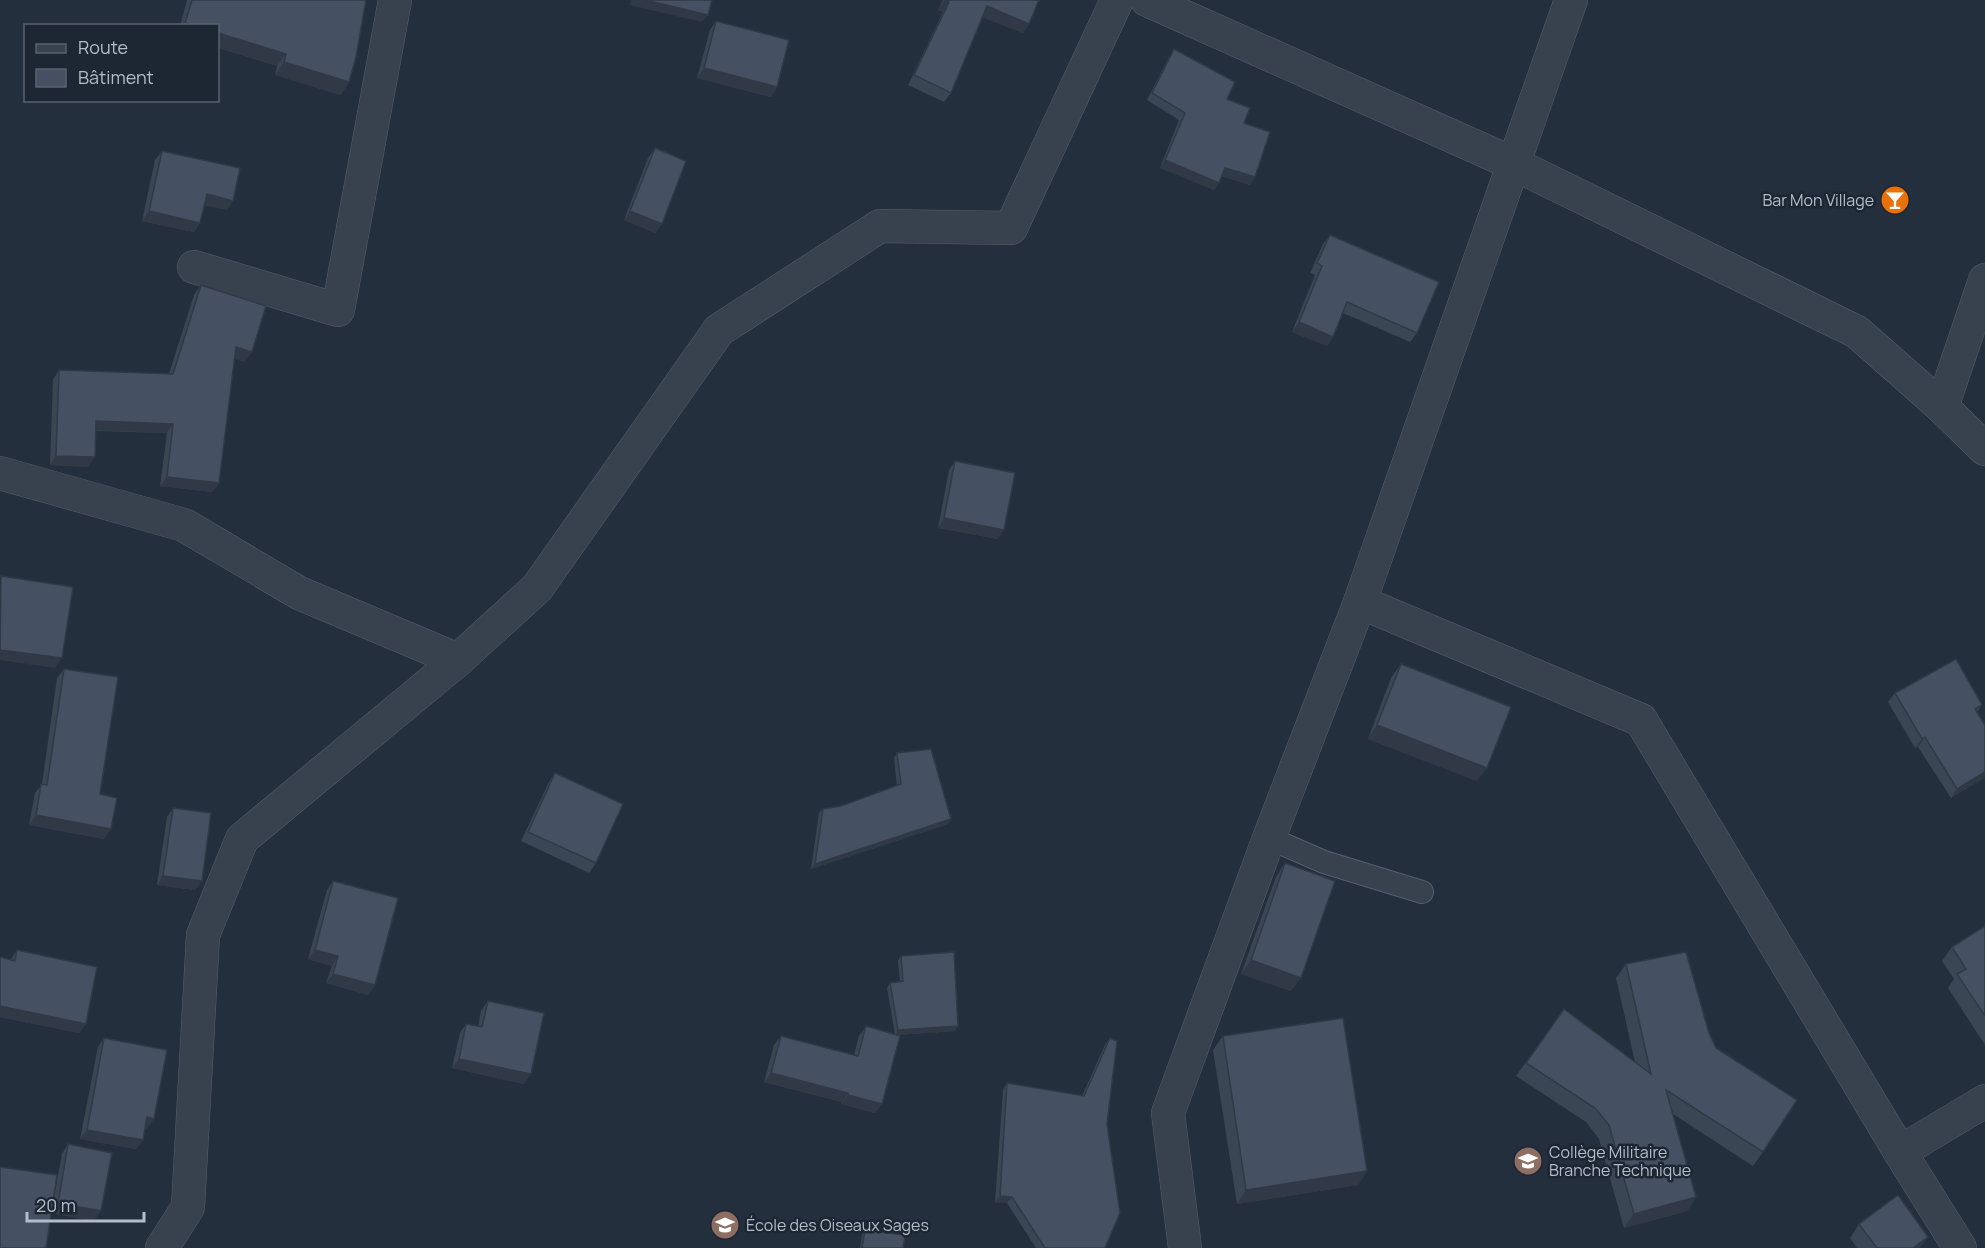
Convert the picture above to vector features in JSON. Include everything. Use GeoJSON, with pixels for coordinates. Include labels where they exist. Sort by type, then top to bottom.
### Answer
{"type":"FeatureCollection","features":[{"type":"Feature","properties":{"kind":"street"},"geometry":{"type":"LineString","coordinates":[[194,267],[338,310],[395,0]]}},
{"type":"Feature","properties":{"kind":"street"},"geometry":{"type":"LineString","coordinates":[[162,1248],[188,1207],[203,935],[242,838],[458,660],[537,588],[719,330],[880,226],[1011,228],[1117,0]]}},
{"type":"Feature","properties":{"kind":"street"},"geometry":{"type":"LineString","coordinates":[[1147,0],[1512,164],[1857,332],[1985,448]]}},
{"type":"Feature","properties":{"kind":"street"},"geometry":{"type":"LineString","coordinates":[[1185,1248],[1168,1113],[1269,838],[1360,602],[1571,0]]}},
{"type":"Feature","properties":{"kind":"street"},"geometry":{"type":"LineString","coordinates":[[1942,407],[1985,280]]}},
{"type":"Feature","properties":{"kind":"street"},"geometry":{"type":"LineString","coordinates":[[0,473],[184,525],[299,593],[458,660]]}},
{"type":"Feature","properties":{"kind":"street"},"geometry":{"type":"LineString","coordinates":[[1360,602],[1641,720],[1960,1248]]}},
{"type":"Feature","properties":{"kind":"street"},"geometry":{"type":"LineString","coordinates":[[1900,1152],[1985,1101]]}},
{"type":"Feature","properties":{"kind":"lane"},"geometry":{"type":"LineString","coordinates":[[1269,838],[1324,862],[1422,892]]}},
{"type":"Feature","properties":{"kind":"building"},"geometry":{"type":"Polygon","coordinates":[[[192,0],[366,0],[349,82],[284,62],[286,54],[219,33],[219,24],[185,23],[192,0]]]}},
{"type":"Feature","properties":{"kind":"building"},"geometry":{"type":"Polygon","coordinates":[[[645,0],[712,0],[708,15],[645,0]]]}},
{"type":"Feature","properties":{"kind":"building"},"geometry":{"type":"Polygon","coordinates":[[[945,0],[1039,0],[1029,24],[987,6],[951,93],[914,75],[949,2],[945,0]]]}},
{"type":"Feature","properties":{"kind":"building"},"geometry":{"type":"Polygon","coordinates":[[[716,21],[789,40],[777,87],[704,68],[716,21]]]}},
{"type":"Feature","properties":{"kind":"building"},"geometry":{"type":"Polygon","coordinates":[[[1174,49],[1235,82],[1227,99],[1250,108],[1244,123],[1270,132],[1255,177],[1225,168],[1219,183],[1165,160],[1185,113],[1152,93],[1174,49]]]}},
{"type":"Feature","properties":{"kind":"building"},"geometry":{"type":"Polygon","coordinates":[[[655,148],[686,161],[662,224],[630,211],[655,148]]]}},
{"type":"Feature","properties":{"kind":"building"},"geometry":{"type":"Polygon","coordinates":[[[162,151],[240,168],[233,201],[207,194],[200,223],[149,211],[162,151]]]}},
{"type":"Feature","properties":{"kind":"building"},"geometry":{"type":"Polygon","coordinates":[[[1330,235],[1439,282],[1417,333],[1347,302],[1333,337],[1299,322],[1322,266],[1317,263],[1330,235]]]}},
{"type":"Feature","properties":{"kind":"building"},"geometry":{"type":"Polygon","coordinates":[[[201,285],[266,306],[252,352],[236,347],[219,483],[167,477],[173,424],[96,421],[95,457],[56,456],[59,370],[173,374],[201,285]]]}},
{"type":"Feature","properties":{"kind":"building"},"geometry":{"type":"Polygon","coordinates":[[[955,461],[1015,473],[1004,530],[944,518],[955,461]]]}},
{"type":"Feature","properties":{"kind":"building"},"geometry":{"type":"Polygon","coordinates":[[[1,576],[73,587],[62,658],[0,650],[1,576]]]}},
{"type":"Feature","properties":{"kind":"building"},"geometry":{"type":"Polygon","coordinates":[[[1956,659],[1982,705],[1975,709],[1985,725],[1985,772],[1957,789],[1925,737],[1922,739],[1895,693],[1956,659]]]}},
{"type":"Feature","properties":{"kind":"building"},"geometry":{"type":"Polygon","coordinates":[[[1401,664],[1511,707],[1487,768],[1377,725],[1401,664]]]}},
{"type":"Feature","properties":{"kind":"building"},"geometry":{"type":"Polygon","coordinates":[[[64,669],[118,677],[100,794],[117,798],[111,829],[36,815],[41,784],[47,785],[64,669]]]}},
{"type":"Feature","properties":{"kind":"building"},"geometry":{"type":"Polygon","coordinates":[[[931,749],[951,819],[815,864],[823,809],[841,806],[901,784],[897,753],[931,749]]]}},
{"type":"Feature","properties":{"kind":"building"},"geometry":{"type":"Polygon","coordinates":[[[555,773],[623,804],[596,863],[528,832],[555,773]]]}},
{"type":"Feature","properties":{"kind":"building"},"geometry":{"type":"Polygon","coordinates":[[[173,808],[211,813],[202,881],[163,876],[173,808]]]}},
{"type":"Feature","properties":{"kind":"building"},"geometry":{"type":"Polygon","coordinates":[[[1285,863],[1335,881],[1301,978],[1251,960],[1285,863]]]}},
{"type":"Feature","properties":{"kind":"building"},"geometry":{"type":"Polygon","coordinates":[[[333,881],[398,898],[375,985],[333,974],[338,956],[315,950],[333,881]]]}},
{"type":"Feature","properties":{"kind":"building"},"geometry":{"type":"Polygon","coordinates":[[[1985,926],[1985,1016],[1957,974],[1966,969],[1952,947],[1985,926]]]}},
{"type":"Feature","properties":{"kind":"building"},"geometry":{"type":"Polygon","coordinates":[[[17,950],[97,967],[86,1024],[0,1006],[0,957],[15,961],[17,950]]]}},
{"type":"Feature","properties":{"kind":"building"},"geometry":{"type":"Polygon","coordinates":[[[954,952],[958,1026],[898,1030],[890,983],[903,981],[901,956],[954,952]]]}},
{"type":"Feature","properties":{"kind":"building"},"geometry":{"type":"Polygon","coordinates":[[[1686,952],[1709,1033],[1716,1048],[1797,1100],[1763,1152],[1666,1090],[1696,1197],[1634,1214],[1609,1125],[1595,1108],[1526,1063],[1564,1009],[1651,1074],[1626,964],[1686,952]]]}},
{"type":"Feature","properties":{"kind":"building"},"geometry":{"type":"Polygon","coordinates":[[[488,1001],[544,1013],[531,1074],[459,1059],[466,1024],[482,1027],[488,1001]]]}},
{"type":"Feature","properties":{"kind":"building"},"geometry":{"type":"Polygon","coordinates":[[[1343,1018],[1367,1171],[1246,1190],[1223,1036],[1343,1018]]]}},
{"type":"Feature","properties":{"kind":"building"},"geometry":{"type":"Polygon","coordinates":[[[866,1026],[900,1036],[882,1104],[771,1073],[781,1036],[858,1056],[866,1026]]]}},
{"type":"Feature","properties":{"kind":"building"},"geometry":{"type":"Polygon","coordinates":[[[104,1038],[167,1050],[154,1119],[147,1117],[143,1140],[87,1130],[104,1038]]]}},
{"type":"Feature","properties":{"kind":"building"},"geometry":{"type":"Polygon","coordinates":[[[1110,1038],[1117,1041],[1107,1124],[1120,1213],[1105,1248],[1045,1248],[1012,1197],[1000,1196],[1007,1083],[1084,1096],[1110,1038]]]}},
{"type":"Feature","properties":{"kind":"building"},"geometry":{"type":"Polygon","coordinates":[[[68,1144],[112,1153],[101,1211],[58,1203],[68,1144]]]}},
{"type":"Feature","properties":{"kind":"building"},"geometry":{"type":"Polygon","coordinates":[[[0,1167],[57,1175],[46,1248],[0,1248],[0,1167]]]}},
{"type":"Feature","properties":{"kind":"building"},"geometry":{"type":"Polygon","coordinates":[[[1898,1195],[1928,1237],[1913,1248],[1877,1248],[1859,1224],[1898,1195]]]}},
{"type":"Feature","properties":{"kind":"building"},"geometry":{"type":"Polygon","coordinates":[[[865,1230],[905,1235],[903,1248],[862,1248],[865,1230]]]}},
{"type":"Feature","properties":{"kind":"place","name":"Bar Mon Village"},"geometry":{"type":"Point","coordinates":[1895,200]}},
{"type":"Feature","properties":{"kind":"place","name":"Collège Militaire Branche Technique"},"geometry":{"type":"Point","coordinates":[1528,1161]}},
{"type":"Feature","properties":{"kind":"place","name":"École des Oiseaux Sages"},"geometry":{"type":"Point","coordinates":[725,1225]}}]}
